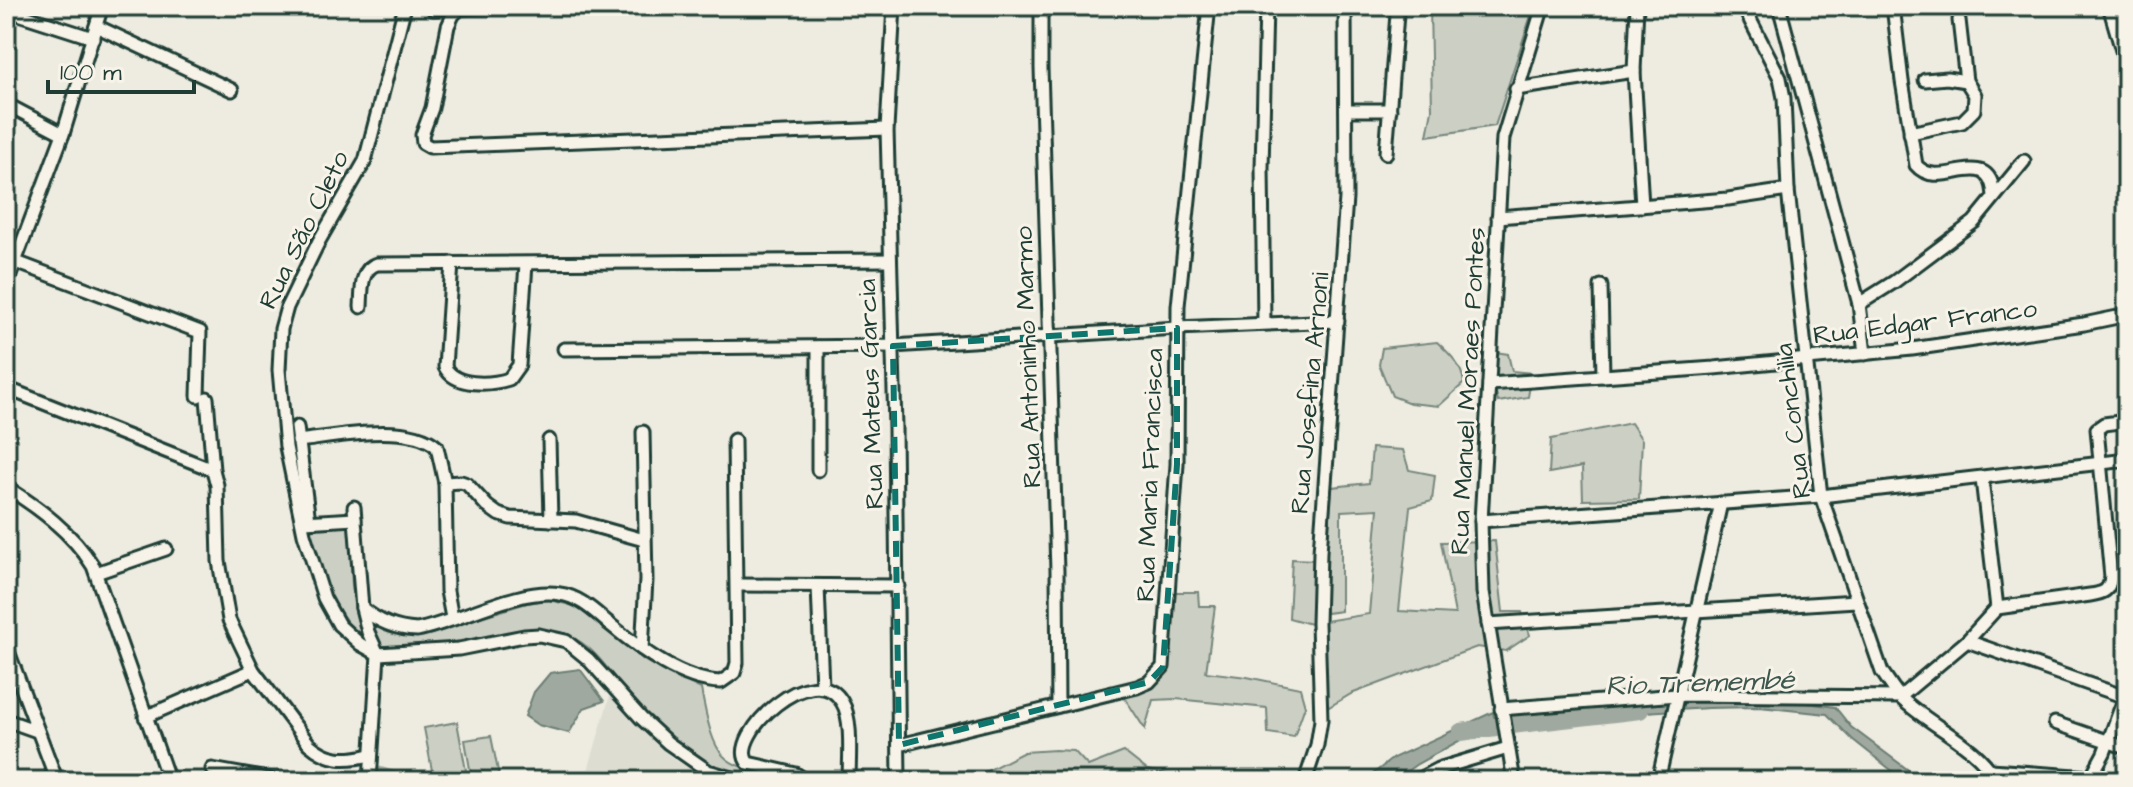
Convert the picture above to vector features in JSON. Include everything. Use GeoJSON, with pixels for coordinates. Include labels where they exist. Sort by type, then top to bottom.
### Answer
{"type":"FeatureCollection","features":[{"type":"Feature","properties":{"kind":"street"},"geometry":{"type":"LineString","coordinates":[[6,286],[63,134],[102,6]]}},
{"type":"Feature","properties":{"kind":"street","name":"Rua São Cleto"},"geometry":{"type":"LineString","coordinates":[[378,654],[350,636],[332,614],[318,582],[286,447],[280,394],[281,329],[287,307],[319,241],[365,161],[405,6]]}},
{"type":"Feature","properties":{"kind":"street"},"geometry":{"type":"LineString","coordinates":[[433,9],[507,6]]}},
{"type":"Feature","properties":{"kind":"street","name":"Rua Mateus Garcia"},"geometry":{"type":"LineString","coordinates":[[894,6],[887,129],[898,586],[899,781]]}},
{"type":"Feature","properties":{"kind":"street","name":"Rua Antoninho Marmo"},"geometry":{"type":"LineString","coordinates":[[1041,6],[1058,586],[1058,706]]}},
{"type":"Feature","properties":{"kind":"street","name":"Rua Maria Francisca"},"geometry":{"type":"LineString","coordinates":[[899,745],[1137,687],[1149,682],[1163,667],[1177,464],[1177,328],[1209,6]]}},
{"type":"Feature","properties":{"kind":"street"},"geometry":{"type":"LineString","coordinates":[[1264,323],[1262,168],[1266,6]]}},
{"type":"Feature","properties":{"kind":"street","name":"Rua Manuel Moraes Pontes"},"geometry":{"type":"LineString","coordinates":[[1514,781],[1480,564],[1481,521],[1503,138],[1543,6]]}},
{"type":"Feature","properties":{"kind":"street"},"geometry":{"type":"LineString","coordinates":[[1637,6],[1634,71],[1642,206]]}},
{"type":"Feature","properties":{"kind":"street","name":"Rua Conchilia"},"geometry":{"type":"LineString","coordinates":[[1743,6],[1780,78],[1784,98],[1788,190],[1821,496],[1876,660],[1900,697],[1994,776]]}},
{"type":"Feature","properties":{"kind":"street"},"geometry":{"type":"LineString","coordinates":[[1779,6],[1859,304],[1865,354]]}},
{"type":"Feature","properties":{"kind":"street"},"geometry":{"type":"LineString","coordinates":[[1893,6],[1914,160],[1925,174],[1937,176],[1977,170],[1984,172],[1992,182],[1994,197]]}},
{"type":"Feature","properties":{"kind":"street"},"geometry":{"type":"LineString","coordinates":[[2109,6],[2127,68]]}},
{"type":"Feature","properties":{"kind":"street","name":"Rua Josefina Arnoni"},"geometry":{"type":"LineString","coordinates":[[1305,781],[1317,745],[1321,720],[1319,580],[1346,210],[1345,7]]}},
{"type":"Feature","properties":{"kind":"street"},"geometry":{"type":"LineString","coordinates":[[460,8],[448,26],[432,108],[422,135],[423,143],[430,147],[887,129]]}},
{"type":"Feature","properties":{"kind":"street"},"geometry":{"type":"LineString","coordinates":[[6,10],[95,32],[232,90]]}},
{"type":"Feature","properties":{"kind":"street"},"geometry":{"type":"LineString","coordinates":[[1386,153],[1397,14]]}},
{"type":"Feature","properties":{"kind":"street"},"geometry":{"type":"LineString","coordinates":[[1910,133],[1962,122],[1974,110],[1975,95],[1966,81],[1959,20]]}},
{"type":"Feature","properties":{"kind":"street"},"geometry":{"type":"LineString","coordinates":[[1516,89],[1634,71]]}},
{"type":"Feature","properties":{"kind":"street"},"geometry":{"type":"LineString","coordinates":[[1925,80],[1947,78],[1966,81]]}},
{"type":"Feature","properties":{"kind":"street"},"geometry":{"type":"LineString","coordinates":[[6,104],[63,134]]}},
{"type":"Feature","properties":{"kind":"street"},"geometry":{"type":"LineString","coordinates":[[1346,110],[1390,110]]}},
{"type":"Feature","properties":{"kind":"street"},"geometry":{"type":"LineString","coordinates":[[1859,304],[1894,282],[1974,222],[2024,161]]}},
{"type":"Feature","properties":{"kind":"street"},"geometry":{"type":"LineString","coordinates":[[1498,217],[1788,190]]}},
{"type":"Feature","properties":{"kind":"street"},"geometry":{"type":"LineString","coordinates":[[361,307],[364,274],[371,265],[889,260]]}},
{"type":"Feature","properties":{"kind":"street"},"geometry":{"type":"LineString","coordinates":[[16,262],[200,332],[203,397],[217,485],[218,542],[224,599],[232,629],[253,670],[278,706],[317,751],[343,760],[370,755]]}},
{"type":"Feature","properties":{"kind":"street"},"geometry":{"type":"LineString","coordinates":[[452,263],[445,367],[455,378],[483,382],[509,379],[519,365],[526,264]]}},
{"type":"Feature","properties":{"kind":"street"},"geometry":{"type":"LineString","coordinates":[[1601,286],[1603,376]]}},
{"type":"Feature","properties":{"kind":"street","name":"Rua Edgar Franco"},"geometry":{"type":"LineString","coordinates":[[1489,384],[1865,354],[2084,324],[2127,315]]}},
{"type":"Feature","properties":{"kind":"street"},"geometry":{"type":"LineString","coordinates":[[564,349],[893,346],[1338,321]]}},
{"type":"Feature","properties":{"kind":"street"},"geometry":{"type":"LineString","coordinates":[[818,347],[818,470]]}},
{"type":"Feature","properties":{"kind":"street"},"geometry":{"type":"LineString","coordinates":[[6,388],[213,470]]}},
{"type":"Feature","properties":{"kind":"street"},"geometry":{"type":"LineString","coordinates":[[1501,709],[1676,701],[1900,697],[1967,641],[1997,608],[2090,595],[2104,592],[2109,587],[2111,577],[2098,426],[2127,421]]}},
{"type":"Feature","properties":{"kind":"street","name":"Rua São Cleto"},"geometry":{"type":"LineString","coordinates":[[297,427],[305,522]]}},
{"type":"Feature","properties":{"kind":"street"},"geometry":{"type":"LineString","coordinates":[[642,649],[645,623],[643,432]]}},
{"type":"Feature","properties":{"kind":"street"},"geometry":{"type":"LineString","coordinates":[[298,441],[386,433],[420,436],[437,447],[445,483],[447,591],[452,618]]}},
{"type":"Feature","properties":{"kind":"street"},"geometry":{"type":"LineString","coordinates":[[549,440],[551,520]]}},
{"type":"Feature","properties":{"kind":"street"},"geometry":{"type":"LineString","coordinates":[[362,608],[375,619],[405,629],[430,627],[531,595],[562,594],[587,605],[642,649],[693,676],[713,682],[727,678],[734,673],[737,663],[734,440]]}},
{"type":"Feature","properties":{"kind":"street"},"geometry":{"type":"LineString","coordinates":[[1481,521],[1821,496],[2127,460]]}},
{"type":"Feature","properties":{"kind":"street"},"geometry":{"type":"LineString","coordinates":[[1982,479],[1997,608]]}},
{"type":"Feature","properties":{"kind":"street"},"geometry":{"type":"LineString","coordinates":[[445,483],[467,484],[498,514],[524,520],[588,523],[644,540]]}},
{"type":"Feature","properties":{"kind":"street"},"geometry":{"type":"LineString","coordinates":[[6,487],[63,530],[82,549],[96,573],[169,781]]}},
{"type":"Feature","properties":{"kind":"street"},"geometry":{"type":"LineString","coordinates":[[1658,781],[1721,503]]}},
{"type":"Feature","properties":{"kind":"street"},"geometry":{"type":"LineString","coordinates":[[305,522],[354,513],[362,608],[378,654],[370,781]]}},
{"type":"Feature","properties":{"kind":"street"},"geometry":{"type":"LineString","coordinates":[[96,573],[166,549]]}},
{"type":"Feature","properties":{"kind":"street"},"geometry":{"type":"LineString","coordinates":[[737,585],[898,586]]}},
{"type":"Feature","properties":{"kind":"street"},"geometry":{"type":"LineString","coordinates":[[818,586],[822,687]]}},
{"type":"Feature","properties":{"kind":"street"},"geometry":{"type":"LineString","coordinates":[[1488,624],[1856,601]]}},
{"type":"Feature","properties":{"kind":"street"},"geometry":{"type":"LineString","coordinates":[[378,654],[459,649],[524,636],[539,635],[566,641],[588,659],[668,743],[708,771],[742,781]]}},
{"type":"Feature","properties":{"kind":"street"},"geometry":{"type":"LineString","coordinates":[[1967,641],[2126,697],[2095,774],[2087,778],[1994,776]]}},
{"type":"Feature","properties":{"kind":"street"},"geometry":{"type":"LineString","coordinates":[[6,646],[57,781]]}},
{"type":"Feature","properties":{"kind":"street"},"geometry":{"type":"LineString","coordinates":[[145,717],[253,670]]}},
{"type":"Feature","properties":{"kind":"street"},"geometry":{"type":"LineString","coordinates":[[806,781],[796,774],[748,763],[743,756],[744,744],[759,722],[787,697],[805,688],[822,687],[838,696],[845,708],[849,781]]}},
{"type":"Feature","properties":{"kind":"street"},"geometry":{"type":"LineString","coordinates":[[6,720],[37,731]]}},
{"type":"Feature","properties":{"kind":"street"},"geometry":{"type":"LineString","coordinates":[[2055,723],[2127,748]]}},
{"type":"Feature","properties":{"kind":"street"},"geometry":{"type":"LineString","coordinates":[[1415,781],[1438,769],[1508,748]]}},
{"type":"Feature","properties":{"kind":"street"},"geometry":{"type":"LineString","coordinates":[[212,769],[279,781]]}},
{"type":"Feature","properties":{"kind":"highlighted area"},"geometry":{"type":"Polygon","coordinates":[[[1177,328],[1177,464],[1163,667],[1149,682],[899,745],[893,346],[1177,328]]]}},
{"type":"Feature","properties":{"kind":"shaded area"},"geometry":{"type":"Polygon","coordinates":[[[1430,6],[1534,6],[1495,126],[1427,136],[1432,110],[1430,6]]]}},
{"type":"Feature","properties":{"kind":"shaded area"},"geometry":{"type":"Polygon","coordinates":[[[1437,342],[1458,365],[1464,383],[1439,406],[1410,403],[1392,396],[1379,365],[1382,348],[1437,342]]]}},
{"type":"Feature","properties":{"kind":"shaded area"},"geometry":{"type":"Polygon","coordinates":[[[1495,352],[1508,354],[1512,371],[1532,373],[1528,397],[1498,402],[1493,378],[1495,352]]]}},
{"type":"Feature","properties":{"kind":"shaded area"},"geometry":{"type":"Polygon","coordinates":[[[1631,423],[1642,440],[1639,499],[1583,500],[1582,467],[1549,473],[1551,439],[1631,423]]]}},
{"type":"Feature","properties":{"kind":"shaded area"},"geometry":{"type":"Polygon","coordinates":[[[1372,448],[1403,450],[1409,470],[1435,475],[1432,501],[1410,507],[1399,611],[1455,614],[1441,542],[1495,541],[1503,612],[1522,612],[1530,635],[1506,651],[1477,647],[1351,694],[1324,710],[1325,621],[1369,614],[1378,509],[1341,511],[1341,611],[1326,613],[1325,571],[1332,487],[1369,483],[1372,448]]]}},
{"type":"Feature","properties":{"kind":"shaded area"},"geometry":{"type":"Polygon","coordinates":[[[349,525],[353,599],[366,641],[336,605],[309,533],[315,526],[349,525]]]}},
{"type":"Feature","properties":{"kind":"shaded area"},"geometry":{"type":"Polygon","coordinates":[[[1292,559],[1316,560],[1314,625],[1289,618],[1292,559]]]}},
{"type":"Feature","properties":{"kind":"shaded area"},"geometry":{"type":"Polygon","coordinates":[[[1175,592],[1198,592],[1199,606],[1215,606],[1206,672],[1300,688],[1305,706],[1294,737],[1268,733],[1267,708],[1176,699],[1153,700],[1145,729],[1124,697],[1165,676],[1175,592]]]}},
{"type":"Feature","properties":{"kind":"shaded area"},"geometry":{"type":"Polygon","coordinates":[[[548,600],[576,606],[645,661],[701,689],[713,737],[719,751],[728,760],[756,771],[802,781],[738,777],[702,762],[645,713],[593,653],[569,636],[530,630],[446,645],[402,647],[381,646],[373,635],[374,626],[401,635],[420,635],[527,603],[548,600]]]}},
{"type":"Feature","properties":{"kind":"shaded area"},"geometry":{"type":"Polygon","coordinates":[[[580,669],[604,701],[584,708],[569,733],[538,725],[525,716],[534,692],[550,673],[580,669]]]}},
{"type":"Feature","properties":{"kind":"shaded area"},"geometry":{"type":"Polygon","coordinates":[[[610,695],[633,723],[672,758],[710,781],[585,781],[610,695]]]}},
{"type":"Feature","properties":{"kind":"shaded area"},"geometry":{"type":"Polygon","coordinates":[[[1778,699],[1835,707],[1851,727],[1923,781],[1905,781],[1852,739],[1827,714],[1759,707],[1515,720],[1513,711],[1659,701],[1778,699]]]}},
{"type":"Feature","properties":{"kind":"shaded area"},"geometry":{"type":"Polygon","coordinates":[[[1493,712],[1495,721],[1417,764],[1393,781],[1364,781],[1393,758],[1493,712]]]}},
{"type":"Feature","properties":{"kind":"shaded area"},"geometry":{"type":"Polygon","coordinates":[[[457,722],[467,776],[434,781],[424,728],[457,722]]]}},
{"type":"Feature","properties":{"kind":"shaded area"},"geometry":{"type":"Polygon","coordinates":[[[491,736],[500,781],[472,781],[465,740],[491,736]]]}},
{"type":"Feature","properties":{"kind":"shaded area"},"geometry":{"type":"Polygon","coordinates":[[[1074,751],[1088,766],[1124,752],[1147,770],[1172,775],[1172,781],[986,781],[977,776],[1024,752],[1074,751]]]}},
{"type":"Feature","properties":{"kind":"waterway","name":"Rio Tremembé"},"geometry":{"type":"LineString","coordinates":[[1512,725],[1640,710]]}},
{"type":"Feature","properties":{"kind":"waterway","name":"Rio Tremembé"},"geometry":{"type":"LineString","coordinates":[[1461,732],[1496,727]]}},
{"type":"Feature","properties":{"kind":"waterway","name":"Rio Tremembé"},"geometry":{"type":"LineString","coordinates":[[377,775],[397,781]]}}]}
